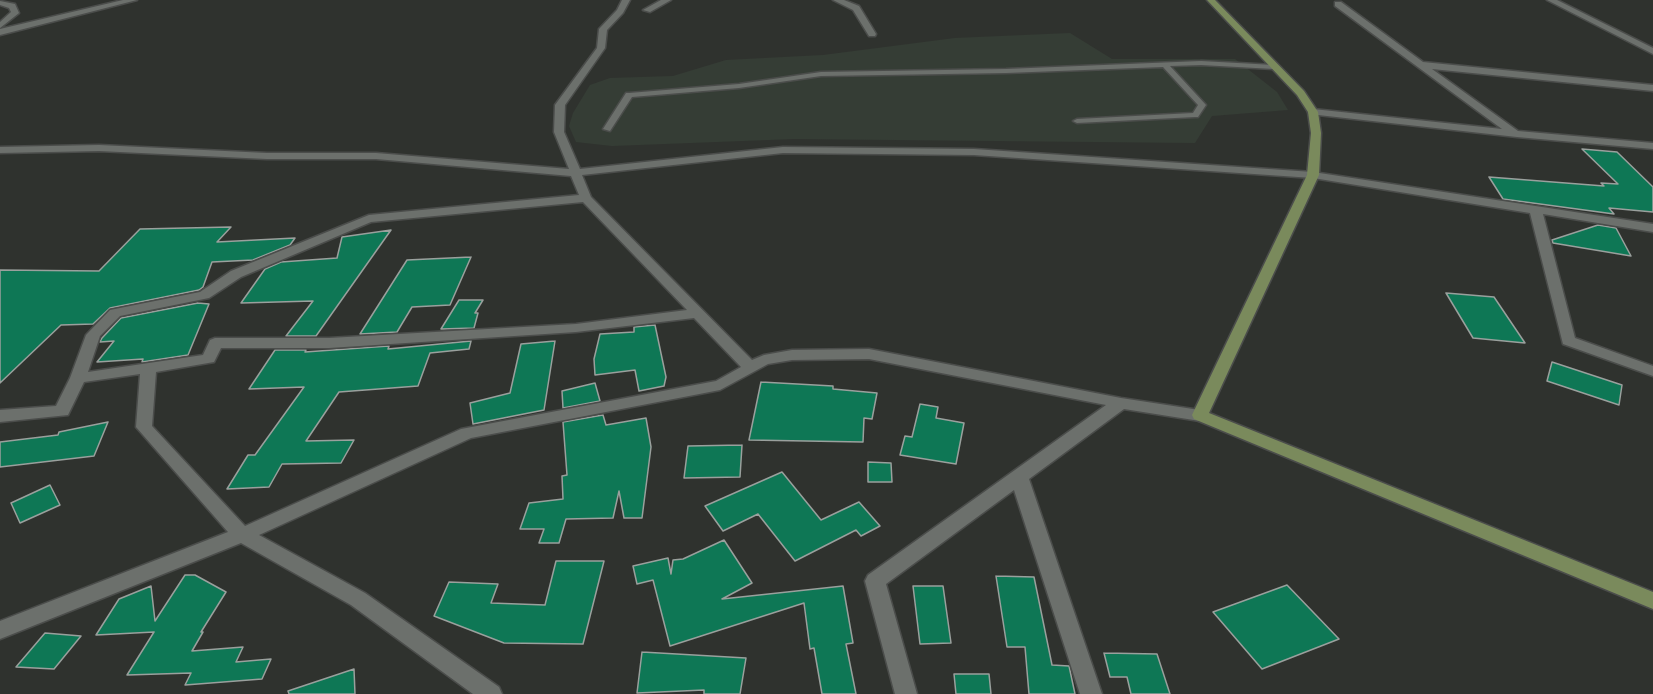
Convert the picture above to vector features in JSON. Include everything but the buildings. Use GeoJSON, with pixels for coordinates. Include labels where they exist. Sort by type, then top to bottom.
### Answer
{"type":"FeatureCollection","features":[{"type":"Feature","properties":{"kind":"street"},"geometry":{"type":"LineString","coordinates":[[0,32],[133,0]]}},
{"type":"Feature","properties":{"kind":"street"},"geometry":{"type":"LineString","coordinates":[[626,0],[620,11],[603,29],[601,48],[560,105],[559,132],[586,198],[751,368]]}},
{"type":"Feature","properties":{"kind":"street"},"geometry":{"type":"LineString","coordinates":[[647,10],[667,0]]}},
{"type":"Feature","properties":{"kind":"street"},"geometry":{"type":"LineString","coordinates":[[837,0],[856,8],[872,34]]}},
{"type":"Feature","properties":{"kind":"street"},"geometry":{"type":"LineString","coordinates":[[1200,415],[1313,175],[1316,133],[1313,112],[1301,93],[1211,0]]}},
{"type":"Feature","properties":{"kind":"street"},"geometry":{"type":"LineString","coordinates":[[1551,0],[1653,51]]}},
{"type":"Feature","properties":{"kind":"street"},"geometry":{"type":"LineString","coordinates":[[0,3],[12,3],[15,13],[0,26]]}},
{"type":"Feature","properties":{"kind":"street"},"geometry":{"type":"LineString","coordinates":[[1338,4],[1517,134]]}},
{"type":"Feature","properties":{"kind":"street"},"geometry":{"type":"LineString","coordinates":[[1423,65],[1653,88]]}},
{"type":"Feature","properties":{"kind":"street"},"geometry":{"type":"LineString","coordinates":[[1313,112],[1653,146]]}},
{"type":"Feature","properties":{"kind":"street"},"geometry":{"type":"LineString","coordinates":[[0,150],[99,148],[267,156],[376,156],[574,173],[783,150],[974,152],[1313,175],[1653,228]]}},
{"type":"Feature","properties":{"kind":"street"},"geometry":{"type":"LineString","coordinates":[[0,416],[62,411],[78,378],[93,335],[115,313],[204,294],[236,274],[369,219],[586,198]]}},
{"type":"Feature","properties":{"kind":"street"},"geometry":{"type":"LineString","coordinates":[[1536,211],[1568,341],[1653,371]]}},
{"type":"Feature","properties":{"kind":"street"},"geometry":{"type":"LineString","coordinates":[[78,378],[209,358],[214,343],[329,343],[564,329],[697,313]]}},
{"type":"Feature","properties":{"kind":"street"},"geometry":{"type":"LineString","coordinates":[[0,630],[242,535],[467,433],[720,385],[764,360],[792,355],[869,354],[1121,403],[1200,415],[1653,601]]}},
{"type":"Feature","properties":{"kind":"street"},"geometry":{"type":"LineString","coordinates":[[148,368],[144,427],[242,535],[358,599],[491,694]]}},
{"type":"Feature","properties":{"kind":"street"},"geometry":{"type":"LineString","coordinates":[[906,694],[875,581],[1121,403]]}},
{"type":"Feature","properties":{"kind":"street"},"geometry":{"type":"LineString","coordinates":[[1019,477],[1091,694]]}},
{"type":"Feature","properties":{"kind":"lane"},"geometry":{"type":"LineString","coordinates":[[608,129],[629,95],[739,86],[821,74],[1006,71],[1201,63],[1274,67]]}},
{"type":"Feature","properties":{"kind":"lane"},"geometry":{"type":"LineString","coordinates":[[1077,121],[1195,115],[1202,105],[1164,64]]}},
{"type":"Feature","properties":{"kind":"shaded area"},"geometry":{"type":"Polygon","coordinates":[[[1070,33],[1112,59],[1235,59],[1277,92],[1288,110],[1212,116],[1195,143],[794,139],[612,146],[576,142],[569,126],[573,113],[590,85],[610,78],[673,76],[726,60],[823,55],[955,38],[1070,33]]]}}]}
